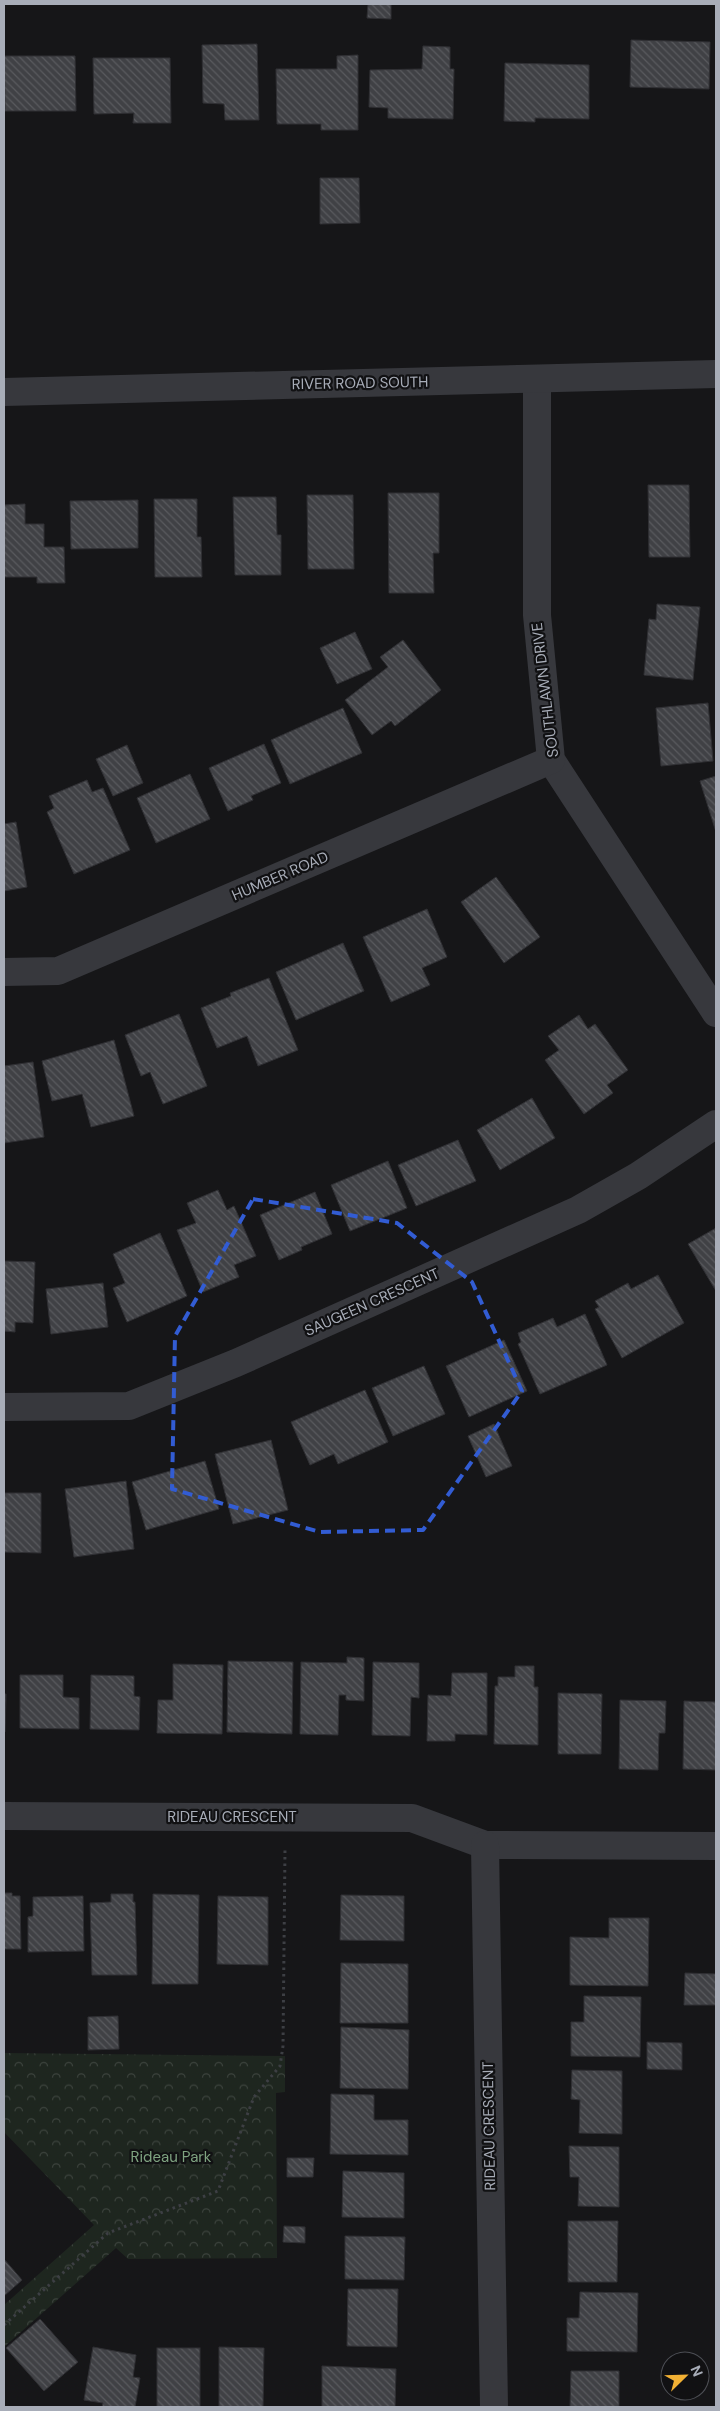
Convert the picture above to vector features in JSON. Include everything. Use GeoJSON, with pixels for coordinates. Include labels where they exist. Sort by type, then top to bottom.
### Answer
{"type":"FeatureCollection","features":[{"type":"Feature","properties":{"kind":"street","name":"RIVER ROAD SOUTH"},"geometry":{"type":"LineString","coordinates":[[4,392],[716,374]]}},
{"type":"Feature","properties":{"kind":"street","name":"SOUTHLAWN DRIVE"},"geometry":{"type":"LineString","coordinates":[[537,379],[536,615],[551,760],[716,1013]]}},
{"type":"Feature","properties":{"kind":"street","name":"HUMBER ROAD"},"geometry":{"type":"LineString","coordinates":[[4,972],[58,971],[551,760]]}},
{"type":"Feature","properties":{"kind":"street","name":"SAUGEEN CRESCENT"},"geometry":{"type":"LineString","coordinates":[[4,1407],[129,1406],[236,1363],[578,1210],[638,1176],[716,1124]]}},
{"type":"Feature","properties":{"kind":"street","name":"RIDEAU CRESCENT"},"geometry":{"type":"LineString","coordinates":[[4,1816],[412,1818],[485,1845],[716,1846]]}},
{"type":"Feature","properties":{"kind":"street","name":"RIDEAU CRESCENT"},"geometry":{"type":"LineString","coordinates":[[485,1845],[494,2407]]}},
{"type":"Feature","properties":{"kind":"path"},"geometry":{"type":"LineString","coordinates":[[4,2325],[108,2233],[218,2190],[254,2097],[280,2066],[283,2046],[286,1817]]}},
{"type":"Feature","properties":{"kind":"highlighted area"},"geometry":{"type":"Polygon","coordinates":[[[253,1199],[397,1223],[472,1282],[522,1391],[423,1530],[320,1532],[172,1489],[175,1336],[253,1199]]]}},
{"type":"Feature","properties":{"kind":"green space","name":"Rideau Park"},"geometry":{"type":"Polygon","coordinates":[[[4,2053],[285,2056],[285,2092],[276,2093],[277,2258],[128,2259],[116,2248],[4,2347],[4,2305],[94,2225],[4,2132],[4,2053]]]}},
{"type":"Feature","properties":{"kind":"building"},"geometry":{"type":"Polygon","coordinates":[[[368,4],[391,4],[391,19],[367,18],[368,4]]]}},
{"type":"Feature","properties":{"kind":"building"},"geometry":{"type":"Polygon","coordinates":[[[631,40],[710,42],[709,89],[630,87],[631,40]]]}},
{"type":"Feature","properties":{"kind":"building"},"geometry":{"type":"Polygon","coordinates":[[[257,44],[259,120],[225,120],[224,104],[203,103],[202,45],[257,44]]]}},
{"type":"Feature","properties":{"kind":"building"},"geometry":{"type":"Polygon","coordinates":[[[423,46],[450,47],[450,69],[454,69],[453,119],[388,118],[388,108],[369,107],[370,70],[422,69],[423,46]]]}},
{"type":"Feature","properties":{"kind":"building"},"geometry":{"type":"Polygon","coordinates":[[[358,55],[358,130],[321,130],[321,124],[277,124],[276,69],[337,69],[337,56],[358,55]]]}},
{"type":"Feature","properties":{"kind":"building"},"geometry":{"type":"Polygon","coordinates":[[[4,56],[75,56],[76,111],[5,111],[4,56]]]}},
{"type":"Feature","properties":{"kind":"building"},"geometry":{"type":"Polygon","coordinates":[[[93,58],[170,58],[171,123],[133,123],[134,113],[94,114],[93,58]]]}},
{"type":"Feature","properties":{"kind":"building"},"geometry":{"type":"Polygon","coordinates":[[[505,63],[589,65],[589,119],[535,118],[535,122],[504,121],[505,63]]]}},
{"type":"Feature","properties":{"kind":"building"},"geometry":{"type":"Polygon","coordinates":[[[320,178],[359,178],[360,223],[320,224],[320,178]]]}},
{"type":"Feature","properties":{"kind":"building"},"geometry":{"type":"Polygon","coordinates":[[[648,485],[689,485],[690,557],[649,557],[648,485]]]}},
{"type":"Feature","properties":{"kind":"building"},"geometry":{"type":"Polygon","coordinates":[[[388,493],[439,493],[439,553],[433,553],[434,593],[389,593],[388,493]]]}},
{"type":"Feature","properties":{"kind":"building"},"geometry":{"type":"Polygon","coordinates":[[[307,495],[353,495],[354,569],[308,569],[307,495]]]}},
{"type":"Feature","properties":{"kind":"building"},"geometry":{"type":"Polygon","coordinates":[[[233,497],[276,497],[277,535],[281,535],[281,575],[235,575],[233,497]]]}},
{"type":"Feature","properties":{"kind":"building"},"geometry":{"type":"Polygon","coordinates":[[[154,499],[197,499],[197,537],[201,537],[202,577],[155,577],[154,499]]]}},
{"type":"Feature","properties":{"kind":"building"},"geometry":{"type":"Polygon","coordinates":[[[138,500],[138,548],[71,549],[70,501],[138,500]]]}},
{"type":"Feature","properties":{"kind":"building"},"geometry":{"type":"Polygon","coordinates":[[[25,504],[25,524],[44,524],[44,547],[64,547],[65,583],[37,583],[37,577],[4,577],[4,505],[25,504]]]}},
{"type":"Feature","properties":{"kind":"building"},"geometry":{"type":"Polygon","coordinates":[[[657,604],[700,607],[693,680],[644,675],[649,619],[656,620],[657,604]]]}},
{"type":"Feature","properties":{"kind":"building"},"geometry":{"type":"Polygon","coordinates":[[[355,632],[372,669],[337,684],[320,648],[355,632]]]}},
{"type":"Feature","properties":{"kind":"building"},"geometry":{"type":"Polygon","coordinates":[[[403,640],[441,690],[395,726],[391,721],[372,735],[345,700],[388,667],[380,657],[403,640]]]}},
{"type":"Feature","properties":{"kind":"building"},"geometry":{"type":"Polygon","coordinates":[[[708,703],[713,761],[661,766],[656,708],[708,703]]]}},
{"type":"Feature","properties":{"kind":"building"},"geometry":{"type":"Polygon","coordinates":[[[343,708],[362,753],[290,784],[271,740],[343,708]]]}},
{"type":"Feature","properties":{"kind":"building"},"geometry":{"type":"Polygon","coordinates":[[[264,744],[281,783],[251,796],[253,800],[228,811],[209,768],[264,744]]]}},
{"type":"Feature","properties":{"kind":"building"},"geometry":{"type":"Polygon","coordinates":[[[127,745],[143,783],[113,796],[96,759],[127,745]]]}},
{"type":"Feature","properties":{"kind":"building"},"geometry":{"type":"Polygon","coordinates":[[[190,774],[210,819],[156,843],[137,798],[190,774]]]}},
{"type":"Feature","properties":{"kind":"building"},"geometry":{"type":"Polygon","coordinates":[[[716,776],[716,832],[700,781],[716,776]]]}},
{"type":"Feature","properties":{"kind":"building"},"geometry":{"type":"Polygon","coordinates":[[[87,780],[92,792],[103,788],[130,850],[74,874],[47,812],[54,808],[49,796],[87,780]]]}},
{"type":"Feature","properties":{"kind":"building"},"geometry":{"type":"Polygon","coordinates":[[[16,822],[27,887],[4,891],[4,824],[16,822]]]}},
{"type":"Feature","properties":{"kind":"building"},"geometry":{"type":"Polygon","coordinates":[[[496,877],[540,937],[504,963],[461,902],[496,877]]]}},
{"type":"Feature","properties":{"kind":"building"},"geometry":{"type":"Polygon","coordinates":[[[427,909],[447,957],[422,968],[430,985],[391,1002],[363,937],[427,909]]]}},
{"type":"Feature","properties":{"kind":"building"},"geometry":{"type":"Polygon","coordinates":[[[343,943],[364,991],[296,1020],[276,972],[343,943]]]}},
{"type":"Feature","properties":{"kind":"building"},"geometry":{"type":"Polygon","coordinates":[[[269,978],[298,1050],[258,1066],[247,1036],[217,1048],[201,1008],[231,996],[230,993],[269,978]]]}},
{"type":"Feature","properties":{"kind":"building"},"geometry":{"type":"Polygon","coordinates":[[[179,1014],[207,1086],[163,1104],[150,1072],[141,1076],[125,1035],[179,1014]]]}},
{"type":"Feature","properties":{"kind":"building"},"geometry":{"type":"Polygon","coordinates":[[[579,1015],[588,1029],[595,1024],[628,1070],[607,1085],[613,1093],[584,1114],[545,1060],[559,1050],[548,1036],[579,1015]]]}},
{"type":"Feature","properties":{"kind":"building"},"geometry":{"type":"Polygon","coordinates":[[[114,1040],[134,1116],[91,1127],[82,1094],[52,1101],[42,1061],[114,1040]]]}},
{"type":"Feature","properties":{"kind":"building"},"geometry":{"type":"Polygon","coordinates":[[[33,1062],[44,1137],[4,1143],[4,1066],[33,1062]]]}},
{"type":"Feature","properties":{"kind":"building"},"geometry":{"type":"Polygon","coordinates":[[[532,1098],[555,1138],[500,1170],[477,1130],[532,1098]]]}},
{"type":"Feature","properties":{"kind":"building"},"geometry":{"type":"Polygon","coordinates":[[[458,1140],[476,1181],[416,1206],[398,1165],[458,1140]]]}},
{"type":"Feature","properties":{"kind":"building"},"geometry":{"type":"Polygon","coordinates":[[[388,1161],[407,1208],[350,1231],[331,1185],[388,1161]]]}},
{"type":"Feature","properties":{"kind":"building"},"geometry":{"type":"Polygon","coordinates":[[[218,1190],[227,1210],[234,1206],[256,1256],[234,1265],[239,1277],[203,1292],[177,1230],[196,1223],[187,1203],[218,1190]]]}},
{"type":"Feature","properties":{"kind":"building"},"geometry":{"type":"Polygon","coordinates":[[[315,1192],[332,1234],[301,1247],[302,1250],[279,1260],[260,1215],[315,1192]]]}},
{"type":"Feature","properties":{"kind":"building"},"geometry":{"type":"Polygon","coordinates":[[[716,1228],[716,1291],[688,1244],[716,1228]]]}},
{"type":"Feature","properties":{"kind":"building"},"geometry":{"type":"Polygon","coordinates":[[[160,1233],[187,1296],[127,1322],[113,1288],[125,1283],[113,1254],[160,1233]]]}},
{"type":"Feature","properties":{"kind":"building"},"geometry":{"type":"Polygon","coordinates":[[[4,1261],[35,1262],[33,1323],[15,1322],[15,1332],[4,1331],[4,1261]]]}},
{"type":"Feature","properties":{"kind":"building"},"geometry":{"type":"Polygon","coordinates":[[[658,1275],[684,1323],[622,1358],[595,1309],[599,1307],[595,1301],[628,1283],[631,1289],[658,1275]]]}},
{"type":"Feature","properties":{"kind":"building"},"geometry":{"type":"Polygon","coordinates":[[[103,1283],[108,1327],[51,1334],[46,1289],[103,1283]]]}},
{"type":"Feature","properties":{"kind":"building"},"geometry":{"type":"Polygon","coordinates":[[[585,1314],[607,1365],[540,1394],[518,1344],[521,1342],[518,1333],[553,1318],[557,1327],[585,1314]]]}},
{"type":"Feature","properties":{"kind":"building"},"geometry":{"type":"Polygon","coordinates":[[[504,1340],[527,1391],[469,1417],[446,1366],[504,1340]]]}},
{"type":"Feature","properties":{"kind":"building"},"geometry":{"type":"Polygon","coordinates":[[[424,1366],[445,1414],[393,1436],[372,1388],[424,1366]]]}},
{"type":"Feature","properties":{"kind":"building"},"geometry":{"type":"Polygon","coordinates":[[[365,1390],[388,1442],[338,1464],[334,1454],[310,1465],[291,1422],[365,1390]]]}},
{"type":"Feature","properties":{"kind":"building"},"geometry":{"type":"Polygon","coordinates":[[[494,1424],[512,1466],[486,1477],[468,1436],[494,1424]]]}},
{"type":"Feature","properties":{"kind":"building"},"geometry":{"type":"Polygon","coordinates":[[[271,1440],[288,1510],[233,1524],[215,1454],[271,1440]]]}},
{"type":"Feature","properties":{"kind":"building"},"geometry":{"type":"Polygon","coordinates":[[[205,1461],[219,1509],[146,1530],[132,1482],[205,1461]]]}},
{"type":"Feature","properties":{"kind":"building"},"geometry":{"type":"Polygon","coordinates":[[[126,1481],[134,1549],[74,1557],[65,1489],[126,1481]]]}},
{"type":"Feature","properties":{"kind":"building"},"geometry":{"type":"Polygon","coordinates":[[[4,1493],[41,1493],[41,1553],[4,1552],[4,1493]]]}},
{"type":"Feature","properties":{"kind":"building"},"geometry":{"type":"Polygon","coordinates":[[[347,1657],[364,1658],[364,1701],[346,1700],[346,1695],[339,1695],[338,1735],[300,1734],[301,1662],[347,1663],[347,1657]]]}},
{"type":"Feature","properties":{"kind":"building"},"geometry":{"type":"Polygon","coordinates":[[[228,1661],[293,1662],[292,1734],[227,1732],[228,1661]]]}},
{"type":"Feature","properties":{"kind":"building"},"geometry":{"type":"Polygon","coordinates":[[[373,1662],[419,1663],[419,1698],[411,1697],[410,1736],[372,1735],[373,1662]]]}},
{"type":"Feature","properties":{"kind":"building"},"geometry":{"type":"Polygon","coordinates":[[[173,1664],[223,1665],[222,1734],[157,1733],[158,1700],[173,1700],[173,1664]]]}},
{"type":"Feature","properties":{"kind":"building"},"geometry":{"type":"Polygon","coordinates":[[[515,1666],[534,1666],[534,1687],[538,1687],[538,1745],[494,1744],[495,1686],[498,1686],[498,1677],[515,1677],[515,1666]]]}},
{"type":"Feature","properties":{"kind":"building"},"geometry":{"type":"Polygon","coordinates":[[[452,1673],[487,1673],[487,1735],[455,1734],[455,1741],[427,1741],[428,1695],[451,1696],[452,1673]]]}},
{"type":"Feature","properties":{"kind":"building"},"geometry":{"type":"Polygon","coordinates":[[[20,1675],[63,1675],[63,1697],[79,1698],[79,1729],[20,1728],[20,1675]]]}},
{"type":"Feature","properties":{"kind":"building"},"geometry":{"type":"Polygon","coordinates":[[[91,1675],[134,1676],[134,1696],[140,1697],[139,1730],[90,1729],[91,1675]]]}},
{"type":"Feature","properties":{"kind":"building"},"geometry":{"type":"Polygon","coordinates":[[[558,1693],[602,1694],[601,1754],[558,1754],[558,1693]]]}},
{"type":"Feature","properties":{"kind":"building"},"geometry":{"type":"Polygon","coordinates":[[[4,1694],[6,1694],[5,1732],[4,1732],[4,1694]]]}},
{"type":"Feature","properties":{"kind":"building"},"geometry":{"type":"Polygon","coordinates":[[[620,1700],[666,1701],[665,1733],[659,1733],[658,1770],[619,1769],[620,1700]]]}},
{"type":"Feature","properties":{"kind":"building"},"geometry":{"type":"Polygon","coordinates":[[[684,1701],[716,1702],[716,1770],[683,1769],[684,1701]]]}},
{"type":"Feature","properties":{"kind":"building"},"geometry":{"type":"Polygon","coordinates":[[[4,1893],[20,1896],[21,1949],[4,1949],[4,1893]]]}},
{"type":"Feature","properties":{"kind":"building"},"geometry":{"type":"Polygon","coordinates":[[[111,1894],[133,1894],[133,1902],[135,1902],[137,1975],[92,1975],[90,1903],[111,1902],[111,1894]]]}},
{"type":"Feature","properties":{"kind":"building"},"geometry":{"type":"Polygon","coordinates":[[[153,1894],[199,1895],[198,1984],[152,1984],[153,1894]]]}},
{"type":"Feature","properties":{"kind":"building"},"geometry":{"type":"Polygon","coordinates":[[[341,1895],[404,1896],[404,1941],[340,1940],[341,1895]]]}},
{"type":"Feature","properties":{"kind":"building"},"geometry":{"type":"Polygon","coordinates":[[[83,1896],[84,1951],[28,1952],[28,1917],[33,1916],[33,1897],[83,1896]]]}},
{"type":"Feature","properties":{"kind":"building"},"geometry":{"type":"Polygon","coordinates":[[[218,1896],[268,1897],[268,1965],[217,1964],[218,1896]]]}},
{"type":"Feature","properties":{"kind":"building"},"geometry":{"type":"Polygon","coordinates":[[[609,1918],[649,1918],[648,1986],[570,1985],[570,1937],[609,1938],[609,1918]]]}},
{"type":"Feature","properties":{"kind":"building"},"geometry":{"type":"Polygon","coordinates":[[[341,1963],[408,1964],[408,2023],[340,2023],[341,1963]]]}},
{"type":"Feature","properties":{"kind":"building"},"geometry":{"type":"Polygon","coordinates":[[[685,1973],[716,1974],[716,2005],[684,2005],[685,1973]]]}},
{"type":"Feature","properties":{"kind":"building"},"geometry":{"type":"Polygon","coordinates":[[[584,1996],[641,1997],[640,2057],[571,2056],[571,2022],[584,2022],[584,1996]]]}},
{"type":"Feature","properties":{"kind":"building"},"geometry":{"type":"Polygon","coordinates":[[[118,2016],[119,2049],[88,2050],[88,2017],[118,2016]]]}},
{"type":"Feature","properties":{"kind":"building"},"geometry":{"type":"Polygon","coordinates":[[[341,2027],[409,2030],[408,2089],[340,2088],[341,2027]]]}},
{"type":"Feature","properties":{"kind":"building"},"geometry":{"type":"Polygon","coordinates":[[[647,2042],[682,2043],[682,2070],[647,2069],[647,2042]]]}},
{"type":"Feature","properties":{"kind":"building"},"geometry":{"type":"Polygon","coordinates":[[[572,2070],[622,2071],[622,2134],[579,2133],[580,2100],[571,2099],[572,2070]]]}},
{"type":"Feature","properties":{"kind":"building"},"geometry":{"type":"Polygon","coordinates":[[[331,2094],[374,2095],[374,2120],[408,2120],[408,2155],[330,2154],[331,2094]]]}},
{"type":"Feature","properties":{"kind":"building"},"geometry":{"type":"Polygon","coordinates":[[[569,2146],[619,2147],[619,2207],[578,2206],[579,2177],[570,2177],[569,2146]]]}},
{"type":"Feature","properties":{"kind":"building"},"geometry":{"type":"Polygon","coordinates":[[[287,2158],[314,2158],[313,2177],[287,2177],[287,2158]]]}},
{"type":"Feature","properties":{"kind":"building"},"geometry":{"type":"Polygon","coordinates":[[[343,2171],[404,2173],[404,2218],[342,2217],[343,2171]]]}},
{"type":"Feature","properties":{"kind":"building"},"geometry":{"type":"Polygon","coordinates":[[[568,2221],[618,2221],[617,2282],[568,2282],[568,2221]]]}},
{"type":"Feature","properties":{"kind":"building"},"geometry":{"type":"Polygon","coordinates":[[[284,2226],[305,2227],[305,2243],[283,2242],[284,2226]]]}},
{"type":"Feature","properties":{"kind":"building"},"geometry":{"type":"Polygon","coordinates":[[[345,2236],[405,2237],[404,2280],[345,2279],[345,2236]]]}},
{"type":"Feature","properties":{"kind":"building"},"geometry":{"type":"Polygon","coordinates":[[[4,2259],[22,2280],[4,2296],[4,2259]]]}},
{"type":"Feature","properties":{"kind":"building"},"geometry":{"type":"Polygon","coordinates":[[[348,2289],[398,2289],[397,2347],[347,2346],[348,2289]]]}},
{"type":"Feature","properties":{"kind":"building"},"geometry":{"type":"Polygon","coordinates":[[[580,2292],[638,2293],[637,2352],[567,2351],[567,2318],[579,2318],[580,2292]]]}},
{"type":"Feature","properties":{"kind":"building"},"geometry":{"type":"Polygon","coordinates":[[[40,2319],[78,2362],[44,2391],[6,2348],[40,2319]]]}},
{"type":"Feature","properties":{"kind":"building"},"geometry":{"type":"Polygon","coordinates":[[[93,2347],[136,2355],[133,2377],[140,2378],[135,2407],[102,2407],[103,2403],[84,2400],[93,2347]]]}},
{"type":"Feature","properties":{"kind":"building"},"geometry":{"type":"Polygon","coordinates":[[[219,2347],[264,2348],[263,2407],[219,2407],[219,2347]]]}},
{"type":"Feature","properties":{"kind":"building"},"geometry":{"type":"Polygon","coordinates":[[[157,2348],[200,2348],[200,2407],[157,2407],[157,2348]]]}},
{"type":"Feature","properties":{"kind":"building"},"geometry":{"type":"Polygon","coordinates":[[[322,2366],[396,2369],[395,2407],[322,2407],[322,2366]]]}},
{"type":"Feature","properties":{"kind":"building"},"geometry":{"type":"Polygon","coordinates":[[[571,2371],[619,2371],[619,2407],[570,2407],[571,2371]]]}}]}
